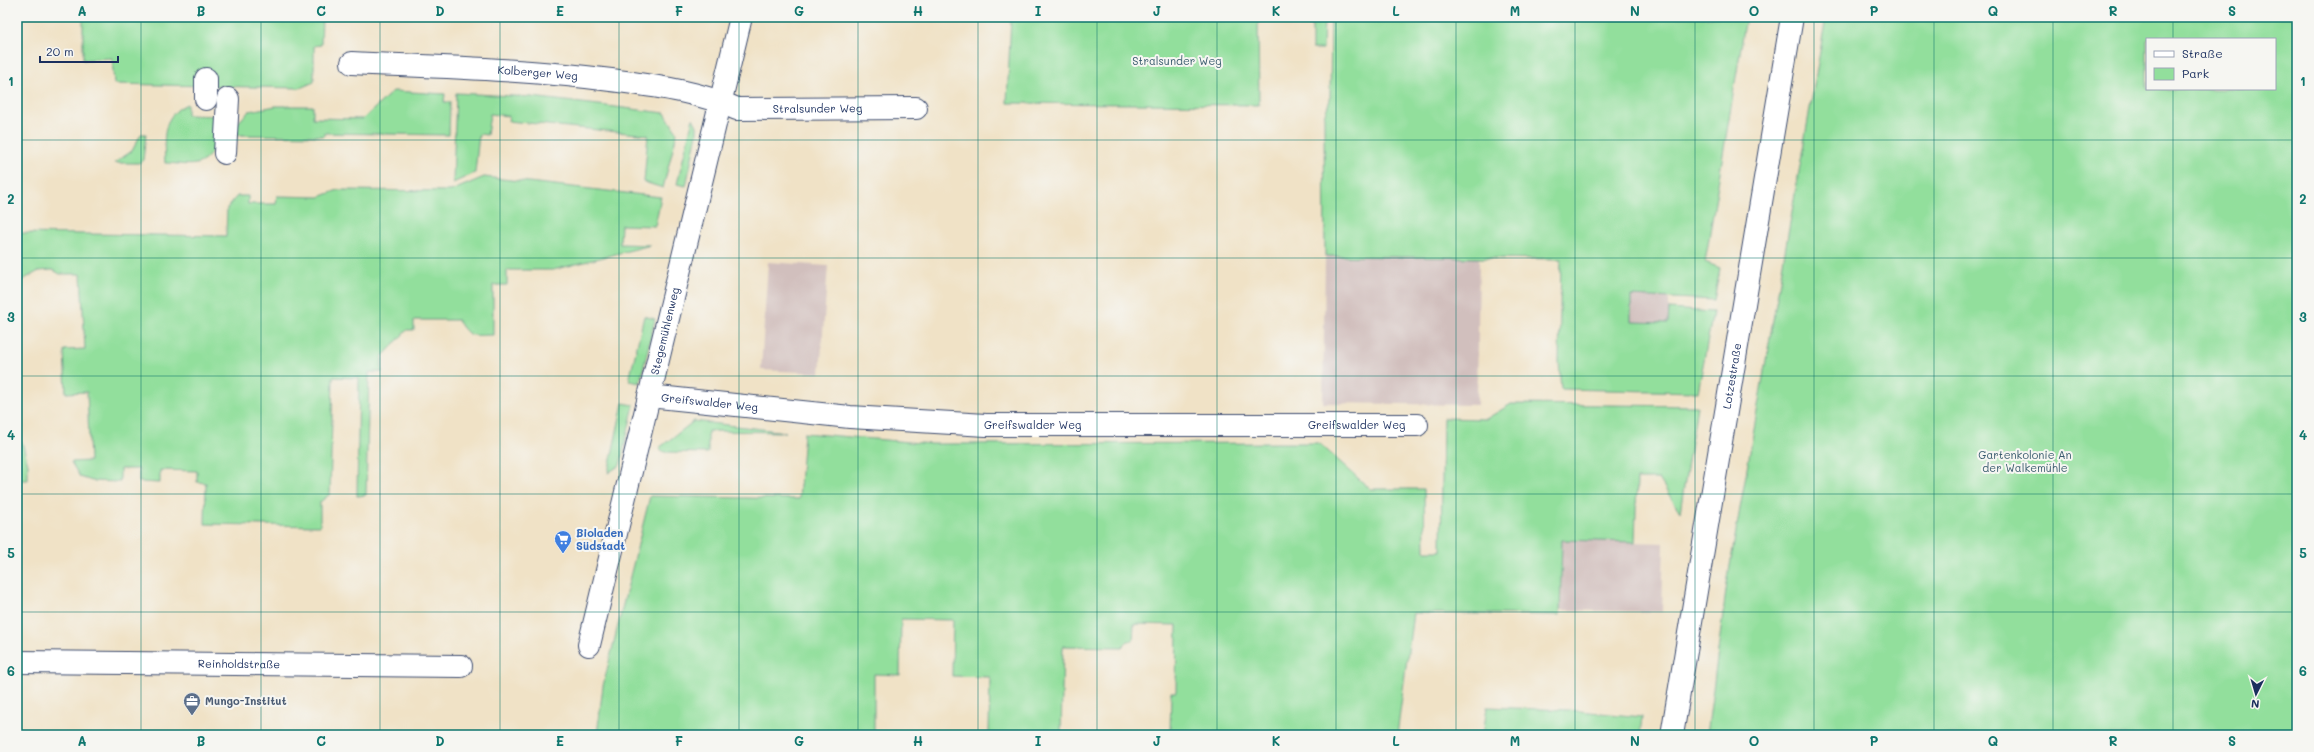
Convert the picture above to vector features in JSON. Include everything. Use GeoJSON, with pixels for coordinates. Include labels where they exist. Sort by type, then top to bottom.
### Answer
{"type":"FeatureCollection","features":[{"type":"Feature","properties":{"kind":"street","name":"Stegemühlenweg"},"geometry":{"type":"LineString","coordinates":[[588,645],[741,17]]}},
{"type":"Feature","properties":{"kind":"street","name":"Lotzestraße"},"geometry":{"type":"LineString","coordinates":[[1672,735],[1792,17]]}},
{"type":"Feature","properties":{"kind":"street","name":"Kolberger Weg"},"geometry":{"type":"LineString","coordinates":[[352,64],[514,70],[574,76],[681,90],[721,101]]}},
{"type":"Feature","properties":{"kind":"street"},"geometry":{"type":"LineString","coordinates":[[225,152],[228,99]]}},
{"type":"Feature","properties":{"kind":"street","name":"Stralsunder Weg"},"geometry":{"type":"LineString","coordinates":[[721,101],[738,109],[916,108]]}},
{"type":"Feature","properties":{"kind":"street","name":"Greifswalder Weg"},"geometry":{"type":"LineString","coordinates":[[649,396],[850,417],[986,425],[1417,425]]}},
{"type":"Feature","properties":{"kind":"street","name":"Reinholdstraße"},"geometry":{"type":"LineString","coordinates":[[17,662],[461,666]]}},
{"type":"Feature","properties":{"kind":"shaded area"},"geometry":{"type":"Polygon","coordinates":[[[1325,256],[1479,258],[1477,405],[1323,403],[1325,256]]]}},
{"type":"Feature","properties":{"kind":"shaded area"},"geometry":{"type":"Polygon","coordinates":[[[768,262],[828,266],[820,373],[761,370],[768,262]]]}},
{"type":"Feature","properties":{"kind":"shaded area"},"geometry":{"type":"Polygon","coordinates":[[[1631,295],[1669,296],[1669,323],[1631,322],[1631,295]]]}},
{"type":"Feature","properties":{"kind":"shaded area"},"geometry":{"type":"Polygon","coordinates":[[[1562,540],[1664,543],[1662,612],[1561,610],[1562,540]]]}},
{"type":"Feature","properties":{"kind":"green space"},"geometry":{"type":"Polygon","coordinates":[[[83,17],[322,17],[321,45],[314,46],[314,82],[300,88],[114,84],[112,58],[83,60],[83,17]]]}},
{"type":"Feature","properties":{"kind":"green space","name":"Stralsunder Weg"},"geometry":{"type":"Polygon","coordinates":[[[1011,17],[1258,17],[1259,105],[1007,103],[1011,17]]]}},
{"type":"Feature","properties":{"kind":"green space"},"geometry":{"type":"Polygon","coordinates":[[[1312,17],[1324,17],[1323,49],[1312,49],[1312,17]]]}},
{"type":"Feature","properties":{"kind":"green space"},"geometry":{"type":"Polygon","coordinates":[[[1331,17],[1746,17],[1705,262],[1720,268],[1714,300],[1631,296],[1631,322],[1668,323],[1669,309],[1713,312],[1698,392],[1561,389],[1559,362],[1561,259],[1325,256],[1324,116],[1330,100],[1331,17]]]}},
{"type":"Feature","properties":{"kind":"green space","name":"Gartenkolonie An der Walkemühle"},"geometry":{"type":"Polygon","coordinates":[[[1826,17],[2297,17],[2297,735],[1707,735],[1727,583],[1826,17]]]}},
{"type":"Feature","properties":{"kind":"green space"},"geometry":{"type":"Polygon","coordinates":[[[393,91],[445,94],[444,102],[450,102],[449,135],[324,133],[324,136],[238,135],[234,127],[249,111],[276,106],[313,106],[313,118],[363,119],[393,91]]]}},
{"type":"Feature","properties":{"kind":"green space"},"geometry":{"type":"Polygon","coordinates":[[[456,93],[532,97],[665,113],[677,133],[663,188],[644,182],[648,135],[508,121],[509,116],[490,114],[487,135],[479,134],[475,173],[453,183],[456,93]]]}},
{"type":"Feature","properties":{"kind":"green space"},"geometry":{"type":"Polygon","coordinates":[[[187,104],[187,115],[219,116],[215,144],[208,157],[196,164],[185,165],[165,163],[164,145],[168,121],[172,115],[187,104]]]}},
{"type":"Feature","properties":{"kind":"green space"},"geometry":{"type":"Polygon","coordinates":[[[693,118],[697,126],[697,134],[686,186],[677,184],[693,118]]]}},
{"type":"Feature","properties":{"kind":"green space"},"geometry":{"type":"Polygon","coordinates":[[[141,134],[146,134],[143,160],[139,163],[114,163],[132,151],[141,134]]]}},
{"type":"Feature","properties":{"kind":"green space"},"geometry":{"type":"Polygon","coordinates":[[[484,177],[661,197],[655,226],[621,225],[620,244],[651,245],[553,270],[507,270],[507,285],[493,285],[493,335],[472,335],[465,330],[458,320],[414,320],[414,330],[407,330],[382,357],[382,372],[369,372],[366,495],[357,496],[359,378],[333,377],[330,494],[320,502],[320,526],[205,524],[206,483],[197,482],[197,471],[160,470],[160,483],[139,482],[139,469],[120,469],[120,482],[92,481],[80,477],[71,462],[90,461],[87,392],[66,393],[64,350],[85,349],[81,274],[60,274],[53,270],[39,271],[17,283],[17,233],[226,236],[227,208],[237,196],[248,196],[248,204],[276,204],[277,196],[319,197],[338,190],[451,191],[484,177]]]}},
{"type":"Feature","properties":{"kind":"green space"},"geometry":{"type":"Polygon","coordinates":[[[644,316],[655,319],[640,383],[629,381],[644,316]]]}},
{"type":"Feature","properties":{"kind":"green space"},"geometry":{"type":"Polygon","coordinates":[[[623,403],[634,405],[620,465],[608,473],[623,403]]]}},
{"type":"Feature","properties":{"kind":"green space"},"geometry":{"type":"Polygon","coordinates":[[[1511,404],[1697,406],[1680,512],[1659,479],[1637,479],[1635,542],[1562,540],[1560,615],[1413,613],[1397,735],[1170,735],[1171,692],[1176,692],[1177,625],[1134,624],[1133,641],[1128,641],[1122,647],[1063,646],[1061,735],[989,735],[990,677],[952,676],[953,620],[901,619],[900,675],[874,674],[874,735],[597,735],[603,686],[650,496],[799,499],[804,433],[932,444],[1319,443],[1370,489],[1424,489],[1425,551],[1441,551],[1443,418],[1486,419],[1511,404]]]}},
{"type":"Feature","properties":{"kind":"green space"},"geometry":{"type":"Polygon","coordinates":[[[694,421],[786,432],[708,431],[708,453],[664,452],[659,448],[694,421]]]}},
{"type":"Feature","properties":{"kind":"green space"},"geometry":{"type":"Polygon","coordinates":[[[17,442],[22,442],[28,464],[28,480],[17,480],[17,442]]]}},
{"type":"Feature","properties":{"kind":"green space"},"geometry":{"type":"Polygon","coordinates":[[[1487,707],[1568,710],[1642,717],[1640,735],[1483,735],[1487,707]]]}},
{"type":"Feature","properties":{"kind":"place","name":"Bioladen Südstadt"},"geometry":{"type":"Point","coordinates":[563,554]}},
{"type":"Feature","properties":{"kind":"place","name":"Mungo-Institut"},"geometry":{"type":"Point","coordinates":[192,716]}}]}
